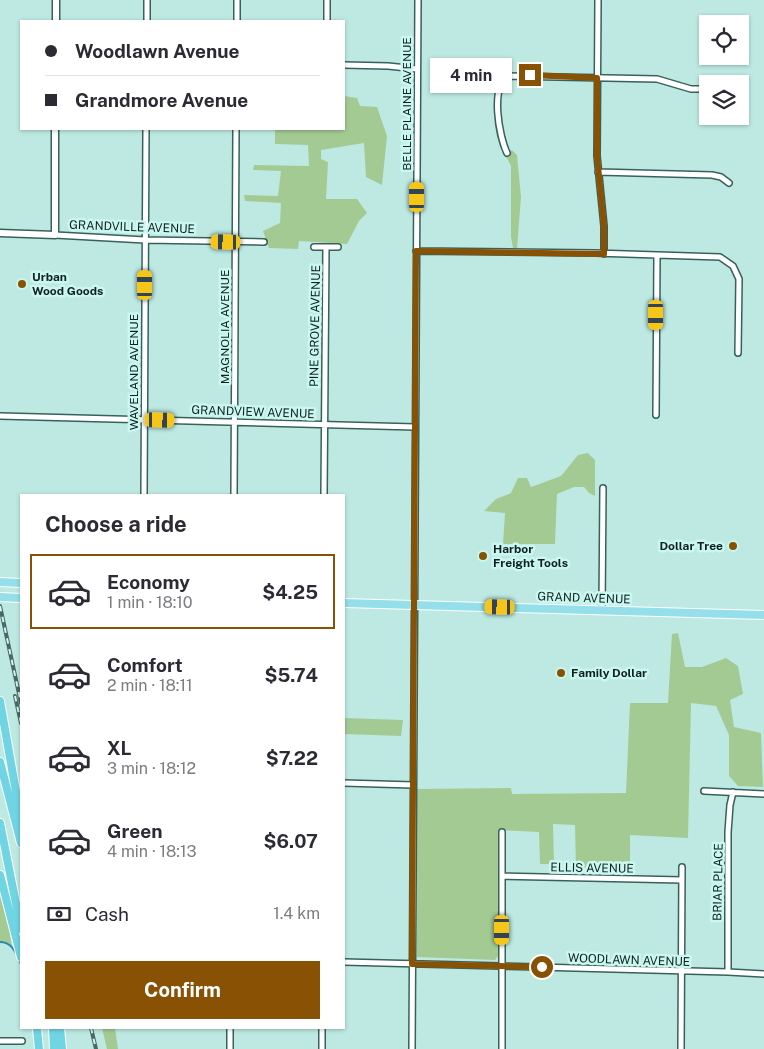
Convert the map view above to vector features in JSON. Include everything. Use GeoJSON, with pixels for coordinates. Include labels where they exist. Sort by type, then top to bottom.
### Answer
{"type":"FeatureCollection","features":[{"type":"Feature","properties":{"kind":"highway"},"geometry":{"type":"LineString","coordinates":[[0,701],[20,814]]}},
{"type":"Feature","properties":{"kind":"highway"},"geometry":{"type":"LineString","coordinates":[[0,762],[20,838]]}},
{"type":"Feature","properties":{"kind":"highway"},"geometry":{"type":"LineString","coordinates":[[0,823],[20,923]]}},
{"type":"Feature","properties":{"kind":"highway"},"geometry":{"type":"LineString","coordinates":[[0,875],[20,954]]}},
{"type":"Feature","properties":{"kind":"highway"},"geometry":{"type":"LineString","coordinates":[[36,1029],[39,1049]]}},
{"type":"Feature","properties":{"kind":"highway"},"geometry":{"type":"LineString","coordinates":[[53,1029],[54,1049]]}},
{"type":"Feature","properties":{"kind":"highway"},"geometry":{"type":"LineString","coordinates":[[60,1029],[62,1049]]}},
{"type":"Feature","properties":{"kind":"main road"},"geometry":{"type":"LineString","coordinates":[[0,582],[20,583]]}},
{"type":"Feature","properties":{"kind":"main road"},"geometry":{"type":"LineString","coordinates":[[0,597],[20,598]]}},
{"type":"Feature","properties":{"kind":"main road","name":"GRAND AVENUE"},"geometry":{"type":"LineString","coordinates":[[345,604],[764,615]]}},
{"type":"Feature","properties":{"kind":"street"},"geometry":{"type":"LineString","coordinates":[[56,0],[56,20]]}},
{"type":"Feature","properties":{"kind":"street"},"geometry":{"type":"LineString","coordinates":[[147,0],[147,20]]}},
{"type":"Feature","properties":{"kind":"street"},"geometry":{"type":"LineString","coordinates":[[237,0],[237,20]]}},
{"type":"Feature","properties":{"kind":"street"},"geometry":{"type":"LineString","coordinates":[[327,0],[327,20]]}},
{"type":"Feature","properties":{"kind":"street","name":"BELLE PLAINE AVENUE"},"geometry":{"type":"LineString","coordinates":[[412,1049],[413,605],[418,0]]}},
{"type":"Feature","properties":{"kind":"street"},"geometry":{"type":"LineString","coordinates":[[598,0],[598,172],[604,226],[604,254]]}},
{"type":"Feature","properties":{"kind":"street"},"geometry":{"type":"LineString","coordinates":[[345,65],[388,66],[417,70]]}},
{"type":"Feature","properties":{"kind":"street"},"geometry":{"type":"LineString","coordinates":[[506,153],[498,124],[499,89],[503,79],[514,75],[657,79],[690,89],[699,89]]}},
{"type":"Feature","properties":{"kind":"street"},"geometry":{"type":"LineString","coordinates":[[54,235],[55,130]]}},
{"type":"Feature","properties":{"kind":"street","name":"WAVELAND AVENUE"},"geometry":{"type":"LineString","coordinates":[[144,494],[146,130]]}},
{"type":"Feature","properties":{"kind":"street","name":"MAGNOLIA AVENUE"},"geometry":{"type":"LineString","coordinates":[[234,494],[236,130]]}},
{"type":"Feature","properties":{"kind":"street"},"geometry":{"type":"LineString","coordinates":[[598,172],[712,175],[722,177],[729,182]]}},
{"type":"Feature","properties":{"kind":"street","name":"GRANDVILLE AVENUE"},"geometry":{"type":"LineString","coordinates":[[0,233],[145,240],[264,242]]}},
{"type":"Feature","properties":{"kind":"street"},"geometry":{"type":"LineString","coordinates":[[314,247],[338,247]]}},
{"type":"Feature","properties":{"kind":"street","name":"PINE GROVE AVENUE"},"geometry":{"type":"LineString","coordinates":[[324,494],[326,247]]}},
{"type":"Feature","properties":{"kind":"street"},"geometry":{"type":"LineString","coordinates":[[416,251],[657,255],[716,257],[726,260],[733,266],[739,280],[738,353]]}},
{"type":"Feature","properties":{"kind":"street"},"geometry":{"type":"LineString","coordinates":[[656,415],[657,255]]}},
{"type":"Feature","properties":{"kind":"street","name":"GRANDVIEW AVENUE"},"geometry":{"type":"LineString","coordinates":[[0,416],[415,427]]}},
{"type":"Feature","properties":{"kind":"street"},"geometry":{"type":"LineString","coordinates":[[602,610],[603,488]]}},
{"type":"Feature","properties":{"kind":"street"},"geometry":{"type":"LineString","coordinates":[[345,783],[412,785]]}},
{"type":"Feature","properties":{"kind":"street"},"geometry":{"type":"LineString","coordinates":[[704,791],[764,794]]}},
{"type":"Feature","properties":{"kind":"street","name":"BRIAR PLACE"},"geometry":{"type":"LineString","coordinates":[[728,972],[728,832],[732,792]]}},
{"type":"Feature","properties":{"kind":"street"},"geometry":{"type":"LineString","coordinates":[[502,832],[502,1049]]}},
{"type":"Feature","properties":{"kind":"street"},"geometry":{"type":"LineString","coordinates":[[681,1049],[682,867]]}},
{"type":"Feature","properties":{"kind":"street","name":"ELLIS AVENUE"},"geometry":{"type":"LineString","coordinates":[[502,876],[682,880]]}},
{"type":"Feature","properties":{"kind":"street","name":"WOODLAWN AVENUE"},"geometry":{"type":"LineString","coordinates":[[345,962],[764,974]]}},
{"type":"Feature","properties":{"kind":"street"},"geometry":{"type":"LineString","coordinates":[[230,1029],[230,1049]]}},
{"type":"Feature","properties":{"kind":"street"},"geometry":{"type":"LineString","coordinates":[[322,1029],[322,1049]]}},
{"type":"Feature","properties":{"kind":"street"},"geometry":{"type":"LineString","coordinates":[[0,1041],[22,1041]]}},
{"type":"Feature","properties":{"kind":"green space"},"geometry":{"type":"Polygon","coordinates":[[[345,96],[357,98],[360,106],[377,107],[387,136],[382,185],[366,177],[364,143],[321,150],[321,159],[328,162],[326,199],[357,199],[367,213],[359,221],[347,244],[299,241],[298,249],[269,248],[263,231],[280,223],[281,203],[245,201],[244,195],[278,196],[281,171],[253,170],[254,165],[309,166],[308,145],[275,144],[275,130],[345,130],[345,96]]]}},
{"type":"Feature","properties":{"kind":"green space"},"geometry":{"type":"Polygon","coordinates":[[[512,150],[517,155],[521,197],[517,248],[513,248],[511,237],[511,166],[506,156],[512,150]]]}},
{"type":"Feature","properties":{"kind":"green space"},"geometry":{"type":"Polygon","coordinates":[[[588,453],[595,460],[595,496],[584,487],[574,487],[557,494],[555,544],[503,544],[505,513],[484,511],[496,499],[511,493],[518,478],[527,478],[531,487],[561,476],[578,455],[588,453]]]}},
{"type":"Feature","properties":{"kind":"green space"},"geometry":{"type":"Polygon","coordinates":[[[678,633],[685,667],[702,667],[726,658],[738,666],[743,694],[730,700],[734,727],[761,733],[763,787],[738,786],[729,776],[729,735],[716,706],[691,703],[688,838],[630,835],[630,870],[576,868],[575,825],[553,824],[554,864],[540,864],[539,832],[499,830],[498,956],[495,960],[417,957],[417,789],[511,788],[512,794],[626,793],[630,703],[668,703],[672,634],[678,633]]]}},
{"type":"Feature","properties":{"kind":"green space"},"geometry":{"type":"Polygon","coordinates":[[[345,718],[403,720],[401,736],[345,734],[345,718]]]}},
{"type":"Feature","properties":{"kind":"green space"},"geometry":{"type":"Polygon","coordinates":[[[0,895],[8,921],[12,946],[4,941],[0,942],[0,895]]]}},
{"type":"Feature","properties":{"kind":"green space"},"geometry":{"type":"Polygon","coordinates":[[[102,1029],[115,1029],[118,1049],[107,1049],[102,1029]]]}},
{"type":"Feature","properties":{"kind":"waterway"},"geometry":{"type":"LineString","coordinates":[[0,942],[11,946],[20,962]]}},
{"type":"Feature","properties":{"kind":"railway"},"geometry":{"type":"LineString","coordinates":[[0,606],[20,698]]}},
{"type":"Feature","properties":{"kind":"railway"},"geometry":{"type":"LineString","coordinates":[[15,696],[20,718]]}},
{"type":"Feature","properties":{"kind":"railway"},"geometry":{"type":"LineString","coordinates":[[91,1029],[96,1049]]}},
{"type":"Feature","properties":{"kind":"place","name":"Urban Wood Goods"},"geometry":{"type":"Point","coordinates":[22,284]}},
{"type":"Feature","properties":{"kind":"place","name":"Dollar Tree"},"geometry":{"type":"Point","coordinates":[733,546]}},
{"type":"Feature","properties":{"kind":"place","name":"Harbor Freight Tools"},"geometry":{"type":"Point","coordinates":[483,556]}},
{"type":"Feature","properties":{"kind":"place","name":"Family Dollar"},"geometry":{"type":"Point","coordinates":[561,673]}},
{"type":"Feature","properties":{"kind":"route"},"geometry":{"type":"LineString","coordinates":[[530,75],[597,78],[597,156],[604,226],[604,254],[416,251],[412,964],[542,967]]}}]}
